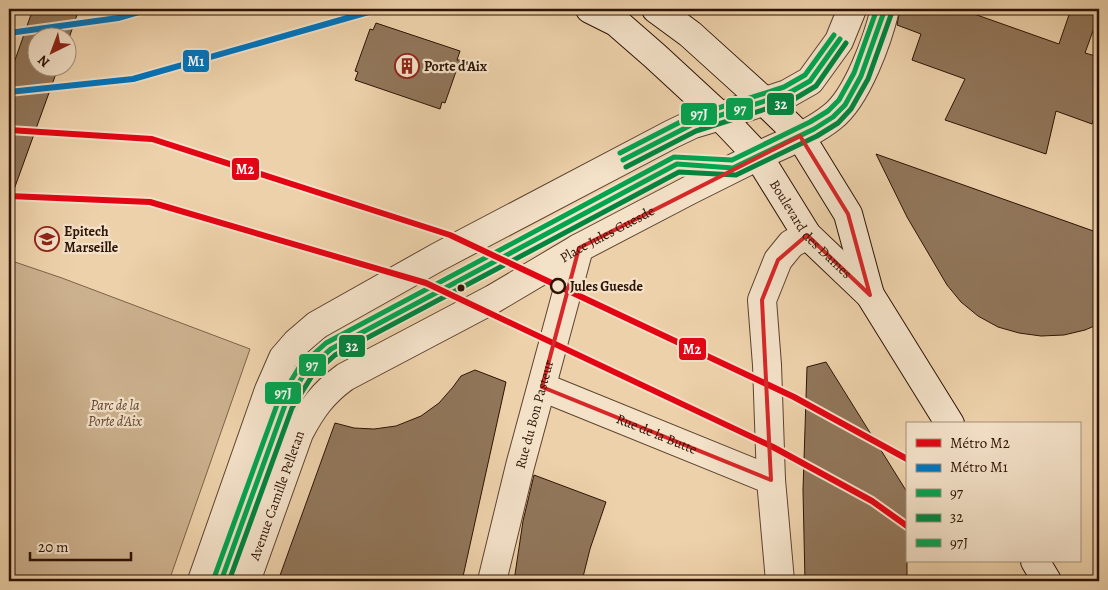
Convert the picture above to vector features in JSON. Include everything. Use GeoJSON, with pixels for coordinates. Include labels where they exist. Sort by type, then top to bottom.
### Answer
{"type":"FeatureCollection","features":[{"type":"Feature","properties":{"kind":"street"},"geometry":{"type":"LineString","coordinates":[[590,9],[616,22],[656,56],[720,116],[758,156]]}},
{"type":"Feature","properties":{"kind":"street"},"geometry":{"type":"LineString","coordinates":[[656,9],[690,34],[800,136]]}},
{"type":"Feature","properties":{"kind":"street"},"geometry":{"type":"LineString","coordinates":[[202,581],[269,390],[283,358],[296,343],[317,325],[438,257],[660,140],[693,124],[787,94],[810,81],[839,41],[852,9]]}},
{"type":"Feature","properties":{"kind":"street","name":"Place Jules Guesde"},"geometry":{"type":"LineString","coordinates":[[311,410],[328,390],[346,377],[493,299],[580,248],[698,185],[814,130],[833,117],[845,105],[861,76],[885,9]]}},
{"type":"Feature","properties":{"kind":"street","name":"Boulevard des Dames"},"geometry":{"type":"LineString","coordinates":[[800,136],[848,214],[870,295]]}},
{"type":"Feature","properties":{"kind":"street","name":"Boulevard des Dames"},"geometry":{"type":"LineString","coordinates":[[758,156],[807,236],[870,295],[949,422]]}},
{"type":"Feature","properties":{"kind":"street"},"geometry":{"type":"LineString","coordinates":[[780,581],[771,480],[768,365],[762,300],[778,260],[791,244],[807,236]]}},
{"type":"Feature","properties":{"kind":"street","name":"Rue du Bon Pasteur"},"geometry":{"type":"LineString","coordinates":[[492,581],[520,466],[580,248]]}},
{"type":"Feature","properties":{"kind":"street","name":"Rue de la Butte"},"geometry":{"type":"LineString","coordinates":[[542,387],[771,480]]}},
{"type":"Feature","properties":{"kind":"street","name":"Avenue Camille Pelletan"},"geometry":{"type":"LineString","coordinates":[[246,581],[299,433],[311,410]]}},
{"type":"Feature","properties":{"kind":"street"},"geometry":{"type":"LineString","coordinates":[[1036,562],[1047,581]]}},
{"type":"Feature","properties":{"kind":"highlighted area"},"geometry":{"type":"Polygon","coordinates":[[[800,136],[848,214],[870,295],[807,235],[778,260],[762,300],[771,480],[542,387],[579,248],[800,136]]]}},
{"type":"Feature","properties":{"kind":"green space","name":"Parc de la Porte d'Aix"},"geometry":{"type":"Polygon","coordinates":[[[9,260],[250,349],[169,581],[9,581],[9,260]]]}},
{"type":"Feature","properties":{"kind":"building"},"geometry":{"type":"Polygon","coordinates":[[[33,9],[79,9],[72,28],[28,28],[28,78],[54,78],[12,195],[9,194],[9,77],[33,9]]]}},
{"type":"Feature","properties":{"kind":"building"},"geometry":{"type":"Polygon","coordinates":[[[900,9],[960,9],[1059,44],[1071,9],[1099,9],[1099,14],[1085,53],[1099,57],[1099,104],[1092,124],[1056,111],[1046,154],[945,120],[965,79],[912,60],[921,34],[897,25],[900,9]]]}},
{"type":"Feature","properties":{"kind":"building","name":"Porte d'Aix"},"geometry":{"type":"Polygon","coordinates":[[[376,23],[460,51],[457,60],[460,60],[445,103],[442,102],[440,109],[355,80],[358,72],[355,71],[370,29],[373,30],[376,23]]]}},
{"type":"Feature","properties":{"kind":"building"},"geometry":{"type":"Polygon","coordinates":[[[876,154],[1099,233],[1099,324],[1085,330],[1064,335],[1041,336],[1019,333],[998,327],[978,316],[961,302],[947,285],[907,217],[876,154]]]}},
{"type":"Feature","properties":{"kind":"building"},"geometry":{"type":"Polygon","coordinates":[[[826,362],[906,490],[907,581],[805,581],[803,490],[807,367],[826,362]]]}},
{"type":"Feature","properties":{"kind":"building"},"geometry":{"type":"Polygon","coordinates":[[[475,370],[506,382],[462,581],[278,581],[335,423],[354,428],[374,429],[396,426],[421,416],[439,403],[461,376],[475,370]]]}},
{"type":"Feature","properties":{"kind":"building"},"geometry":{"type":"Polygon","coordinates":[[[534,475],[606,502],[590,549],[582,581],[514,581],[523,521],[534,475]]]}},
{"type":"Feature","properties":{"kind":"metro line","name":"M1"},"geometry":{"type":"LineString","coordinates":[[9,33],[118,18],[149,9]]}},
{"type":"Feature","properties":{"kind":"metro line","name":"M1"},"geometry":{"type":"LineString","coordinates":[[9,92],[133,79],[379,9]]}},
{"type":"Feature","properties":{"kind":"metro line","name":"M2"},"geometry":{"type":"LineString","coordinates":[[9,130],[152,139],[450,235],[794,397],[906,458]]}},
{"type":"Feature","properties":{"kind":"metro line","name":"M2"},"geometry":{"type":"LineString","coordinates":[[9,196],[150,202],[426,283],[773,447],[872,501],[906,525]]}},
{"type":"Feature","properties":{"kind":"transit line","name":"97J"},"geometry":{"type":"LineString","coordinates":[[214,578],[278,402],[300,366],[326,343],[674,157],[732,160],[810,122],[828,111],[839,100],[854,73],[877,9]]}},
{"type":"Feature","properties":{"kind":"transit line","name":"97"},"geometry":{"type":"LineString","coordinates":[[221,581],[285,405],[306,371],[331,349],[677,164],[733,168],[814,129],[833,117],[845,105],[861,76],[885,9]]}},
{"type":"Feature","properties":{"kind":"transit line","name":"32"},"geometry":{"type":"LineString","coordinates":[[229,581],[292,408],[312,376],[335,355],[679,172],[736,175],[817,136],[838,123],[851,109],[868,79],[892,12]]}},
{"type":"Feature","properties":{"kind":"transit line","name":"97J"},"geometry":{"type":"LineString","coordinates":[[620,153],[690,117],[784,87],[805,75],[834,35]]}},
{"type":"Feature","properties":{"kind":"transit line","name":"97"},"geometry":{"type":"LineString","coordinates":[[623,160],[693,124],[787,94],[810,81],[840,39]]}},
{"type":"Feature","properties":{"kind":"transit line","name":"32"},"geometry":{"type":"LineString","coordinates":[[626,167],[696,131],[791,101],[816,86],[846,43]]}},
{"type":"Feature","properties":{"kind":"place","name":"Porte d'Aix"},"geometry":{"type":"Point","coordinates":[407,66]}},
{"type":"Feature","properties":{"kind":"place","name":"Epitech Marseille"},"geometry":{"type":"Point","coordinates":[47,239]}},
{"type":"Feature","properties":{"kind":"place","name":"Jules Guesde"},"geometry":{"type":"Point","coordinates":[558,286]}}]}
